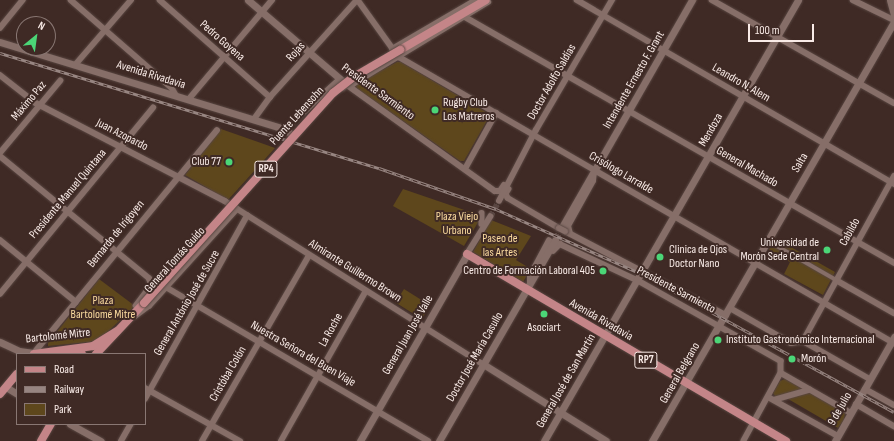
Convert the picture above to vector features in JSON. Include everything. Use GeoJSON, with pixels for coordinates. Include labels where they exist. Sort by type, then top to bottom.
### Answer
{"type":"FeatureCollection","features":[{"type":"Feature","properties":{"kind":"main road","name":"Puente Lebensohn"},"geometry":{"type":"LineString","coordinates":[[144,303],[332,93],[352,78],[483,0]]}},
{"type":"Feature","properties":{"kind":"main road","name":"Avenida Rivadavia"},"geometry":{"type":"LineString","coordinates":[[467,254],[528,287],[605,336],[786,441]]}},
{"type":"Feature","properties":{"kind":"main road","name":"General Tomás Guido"},"geometry":{"type":"LineString","coordinates":[[97,353],[144,303]]}},
{"type":"Feature","properties":{"kind":"main road","name":"Bartolomé Mitre"},"geometry":{"type":"LineString","coordinates":[[41,353],[93,346],[117,331]]}},
{"type":"Feature","properties":{"kind":"main road"},"geometry":{"type":"LineString","coordinates":[[56,351],[73,353]]}},
{"type":"Feature","properties":{"kind":"main road"},"geometry":{"type":"LineString","coordinates":[[0,394],[16,375]]}},
{"type":"Feature","properties":{"kind":"main road"},"geometry":{"type":"LineString","coordinates":[[41,441],[50,425]]}},
{"type":"Feature","properties":{"kind":"street"},"geometry":{"type":"LineString","coordinates":[[0,28],[24,0]]}},
{"type":"Feature","properties":{"kind":"street"},"geometry":{"type":"LineString","coordinates":[[71,0],[172,88],[176,95]]}},
{"type":"Feature","properties":{"kind":"street"},"geometry":{"type":"LineString","coordinates":[[76,64],[104,29],[131,0]]}},
{"type":"Feature","properties":{"kind":"street","name":"Pedro Goyena"},"geometry":{"type":"LineString","coordinates":[[160,0],[270,97]]}},
{"type":"Feature","properties":{"kind":"street","name":"Presidente Sarmiento"},"geometry":{"type":"LineString","coordinates":[[248,0],[309,54],[343,81],[495,191],[502,189]]}},
{"type":"Feature","properties":{"kind":"street"},"geometry":{"type":"LineString","coordinates":[[189,99],[272,0]]}},
{"type":"Feature","properties":{"kind":"street","name":"Crisólogo Larralde"},"geometry":{"type":"LineString","coordinates":[[358,0],[396,52],[595,171],[823,303],[893,341]]}},
{"type":"Feature","properties":{"kind":"street","name":"Rojas"},"geometry":{"type":"LineString","coordinates":[[254,119],[270,97],[358,0]]}},
{"type":"Feature","properties":{"kind":"street"},"geometry":{"type":"LineString","coordinates":[[343,81],[353,84],[396,52],[465,17],[483,0]]}},
{"type":"Feature","properties":{"kind":"street","name":"Leandro N. Alem"},"geometry":{"type":"LineString","coordinates":[[577,0],[892,183]]}},
{"type":"Feature","properties":{"kind":"street","name":"Doctor Adolfo Saldías"},"geometry":{"type":"LineString","coordinates":[[506,196],[513,176],[534,135],[612,0]]}},
{"type":"Feature","properties":{"kind":"street","name":"Intendente Ernesto F. Grant"},"geometry":{"type":"LineString","coordinates":[[564,230],[628,111],[664,51],[692,0]]}},
{"type":"Feature","properties":{"kind":"street"},"geometry":{"type":"LineString","coordinates":[[712,0],[894,103]]}},
{"type":"Feature","properties":{"kind":"street","name":"Mendoza"},"geometry":{"type":"LineString","coordinates":[[644,270],[798,0]]}},
{"type":"Feature","properties":{"kind":"street"},"geometry":{"type":"LineString","coordinates":[[853,0],[894,21]]}},
{"type":"Feature","properties":{"kind":"street"},"geometry":{"type":"LineString","coordinates":[[890,0],[894,16]]}},
{"type":"Feature","properties":{"kind":"street","name":"General Machado"},"geometry":{"type":"LineString","coordinates":[[465,17],[894,263]]}},
{"type":"Feature","properties":{"kind":"street","name":"Salta"},"geometry":{"type":"LineString","coordinates":[[726,315],[894,21]]}},
{"type":"Feature","properties":{"kind":"street","name":"Avenida Rivadavia"},"geometry":{"type":"LineString","coordinates":[[0,42],[285,128],[292,135]]}},
{"type":"Feature","properties":{"kind":"street","name":"Juan Azopardo"},"geometry":{"type":"LineString","coordinates":[[0,75],[40,106],[121,147],[234,208]]}},
{"type":"Feature","properties":{"kind":"street","name":"Máximo Paz"},"geometry":{"type":"LineString","coordinates":[[0,155],[60,81]]}},
{"type":"Feature","properties":{"kind":"street"},"geometry":{"type":"LineString","coordinates":[[285,128],[343,81]]}},
{"type":"Feature","properties":{"kind":"street"},"geometry":{"type":"LineString","coordinates":[[234,208],[278,156],[292,135],[343,81]]}},
{"type":"Feature","properties":{"kind":"street","name":"Presidente Manuel Quintana"},"geometry":{"type":"LineString","coordinates":[[0,294],[153,108]]}},
{"type":"Feature","properties":{"kind":"street"},"geometry":{"type":"LineString","coordinates":[[465,169],[496,113]]}},
{"type":"Feature","properties":{"kind":"street","name":"Bernardo de Irigoyen"},"geometry":{"type":"LineString","coordinates":[[35,353],[217,130]]}},
{"type":"Feature","properties":{"kind":"street"},"geometry":{"type":"LineString","coordinates":[[0,155],[117,252]]}},
{"type":"Feature","properties":{"kind":"street","name":"Intendente Ernesto F. Grant"},"geometry":{"type":"LineString","coordinates":[[546,220],[561,223],[587,177],[595,171]]}},
{"type":"Feature","properties":{"kind":"street","name":"Intendente Ernesto F. Grant"},"geometry":{"type":"LineString","coordinates":[[564,230],[568,226],[593,181],[595,171]]}},
{"type":"Feature","properties":{"kind":"street"},"geometry":{"type":"LineString","coordinates":[[498,201],[513,176]]}},
{"type":"Feature","properties":{"kind":"street","name":"Doctor Adolfo Saldías"},"geometry":{"type":"LineString","coordinates":[[502,189],[513,176]]}},
{"type":"Feature","properties":{"kind":"street","name":"Cabildo"},"geometry":{"type":"LineString","coordinates":[[802,341],[857,242],[892,183],[894,176]]}},
{"type":"Feature","properties":{"kind":"street","name":"Presidente Sarmiento"},"geometry":{"type":"LineString","coordinates":[[506,196],[564,230],[644,270],[726,315]]}},
{"type":"Feature","properties":{"kind":"street","name":"Almirante Guillermo Brown"},"geometry":{"type":"LineString","coordinates":[[234,208],[483,364]]}},
{"type":"Feature","properties":{"kind":"street","name":"General Tomás Guido"},"geometry":{"type":"LineString","coordinates":[[126,322],[144,310],[166,287],[234,208]]}},
{"type":"Feature","properties":{"kind":"street","name":"General Juan José Valle"},"geometry":{"type":"LineString","coordinates":[[476,240],[484,221],[482,213]]}},
{"type":"Feature","properties":{"kind":"street","name":"General António José de Sucre"},"geometry":{"type":"LineString","coordinates":[[147,389],[198,306],[247,216]]}},
{"type":"Feature","properties":{"kind":"street","name":"General Juan José Valle"},"geometry":{"type":"LineString","coordinates":[[360,441],[467,254],[490,217]]}},
{"type":"Feature","properties":{"kind":"street"},"geometry":{"type":"LineString","coordinates":[[0,240],[76,302]]}},
{"type":"Feature","properties":{"kind":"street"},"geometry":{"type":"LineString","coordinates":[[768,241],[894,313]]}},
{"type":"Feature","properties":{"kind":"street","name":"Presidente Sarmiento"},"geometry":{"type":"LineString","coordinates":[[554,242],[637,280],[781,361],[782,373]]}},
{"type":"Feature","properties":{"kind":"street","name":"Doctor José María Casullo"},"geometry":{"type":"LineString","coordinates":[[439,441],[554,242]]}},
{"type":"Feature","properties":{"kind":"street","name":"General Tomás Guido"},"geometry":{"type":"LineString","coordinates":[[117,252],[152,283],[126,322]]}},
{"type":"Feature","properties":{"kind":"street","name":"Cristóbal Colón"},"geometry":{"type":"LineString","coordinates":[[202,441],[309,256]]}},
{"type":"Feature","properties":{"kind":"street","name":"General José de San Martín"},"geometry":{"type":"LineString","coordinates":[[544,441],[644,270]]}},
{"type":"Feature","properties":{"kind":"street","name":"Nuestra Señora del Buen Viaje"},"geometry":{"type":"LineString","coordinates":[[166,287],[378,410],[428,441]]}},
{"type":"Feature","properties":{"kind":"street","name":"La Roche"},"geometry":{"type":"LineString","coordinates":[[281,441],[366,291]]}},
{"type":"Feature","properties":{"kind":"street","name":"Presidente Sarmiento"},"geometry":{"type":"LineString","coordinates":[[730,308],[791,343],[802,341]]}},
{"type":"Feature","properties":{"kind":"street","name":"General Belgrano"},"geometry":{"type":"LineString","coordinates":[[652,441],[726,315]]}},
{"type":"Feature","properties":{"kind":"street"},"geometry":{"type":"LineString","coordinates":[[802,341],[870,379]]}},
{"type":"Feature","properties":{"kind":"street","name":"9 de Julio"},"geometry":{"type":"LineString","coordinates":[[836,439],[893,341]]}},
{"type":"Feature","properties":{"kind":"street","name":"Bartolomé Mitre"},"geometry":{"type":"LineString","coordinates":[[0,342],[18,351],[29,353]]}},
{"type":"Feature","properties":{"kind":"street"},"geometry":{"type":"LineString","coordinates":[[483,364],[606,441]]}},
{"type":"Feature","properties":{"kind":"street"},"geometry":{"type":"LineString","coordinates":[[744,441],[782,373],[851,413]]}},
{"type":"Feature","properties":{"kind":"street"},"geometry":{"type":"LineString","coordinates":[[6,387],[16,393]]}},
{"type":"Feature","properties":{"kind":"street"},"geometry":{"type":"LineString","coordinates":[[147,389],[240,441]]}},
{"type":"Feature","properties":{"kind":"street"},"geometry":{"type":"LineString","coordinates":[[865,389],[894,405]]}},
{"type":"Feature","properties":{"kind":"street"},"geometry":{"type":"LineString","coordinates":[[774,400],[810,390]]}},
{"type":"Feature","properties":{"kind":"street"},"geometry":{"type":"LineString","coordinates":[[768,397],[836,439]]}},
{"type":"Feature","properties":{"kind":"street"},"geometry":{"type":"LineString","coordinates":[[856,404],[894,426]]}},
{"type":"Feature","properties":{"kind":"street"},"geometry":{"type":"LineString","coordinates":[[72,425],[101,441]]}},
{"type":"Feature","properties":{"kind":"street"},"geometry":{"type":"LineString","coordinates":[[121,441],[130,425]]}},
{"type":"Feature","properties":{"kind":"green space","name":"Rugby Club Los Matreros"},"geometry":{"type":"Polygon","coordinates":[[[397,62],[401,62],[489,114],[489,117],[464,161],[460,161],[356,88],[356,84],[397,62]]]}},
{"type":"Feature","properties":{"kind":"green space","name":"Club 77"},"geometry":{"type":"Polygon","coordinates":[[[221,129],[275,148],[228,200],[185,175],[221,129]]]}},
{"type":"Feature","properties":{"kind":"green space","name":"Plaza Viejo Urbano"},"geometry":{"type":"Polygon","coordinates":[[[403,189],[479,215],[480,219],[464,246],[393,206],[403,189]]]}},
{"type":"Feature","properties":{"kind":"green space","name":"Paseo de las Artes"},"geometry":{"type":"Polygon","coordinates":[[[491,220],[531,236],[516,260],[531,269],[523,282],[473,252],[491,220]]]}},
{"type":"Feature","properties":{"kind":"green space"},"geometry":{"type":"Polygon","coordinates":[[[775,238],[835,272],[823,295],[784,274],[790,262],[769,250],[775,238]]]}},
{"type":"Feature","properties":{"kind":"green space","name":"Plaza Bartolomé Mitre"},"geometry":{"type":"Polygon","coordinates":[[[99,279],[135,306],[98,341],[48,346],[48,343],[99,279]]]}},
{"type":"Feature","properties":{"kind":"green space"},"geometry":{"type":"Polygon","coordinates":[[[404,289],[430,305],[422,319],[396,303],[404,289]]]}},
{"type":"Feature","properties":{"kind":"green space"},"geometry":{"type":"Polygon","coordinates":[[[785,379],[845,413],[844,420],[838,428],[783,396],[775,396],[773,393],[780,381],[785,379]]]}},
{"type":"Feature","properties":{"kind":"tunnel"},"geometry":{"type":"LineString","coordinates":[[490,217],[499,201]]}},
{"type":"Feature","properties":{"kind":"tunnel"},"geometry":{"type":"LineString","coordinates":[[555,240],[562,227]]}},
{"type":"Feature","properties":{"kind":"railway"},"geometry":{"type":"LineString","coordinates":[[0,53],[379,168],[496,209],[642,274],[894,412]]}},
{"type":"Feature","properties":{"kind":"place","name":"Rugby Club Los Matreros"},"geometry":{"type":"Point","coordinates":[435,110]}},
{"type":"Feature","properties":{"kind":"place","name":"Club 77"},"geometry":{"type":"Point","coordinates":[229,162]}},
{"type":"Feature","properties":{"kind":"place","name":"Universidad de Morón Sede Central"},"geometry":{"type":"Point","coordinates":[827,250]}},
{"type":"Feature","properties":{"kind":"place","name":"Clinica de Ojos Doctor Nano"},"geometry":{"type":"Point","coordinates":[660,257]}},
{"type":"Feature","properties":{"kind":"place","name":"Centro de Formación Laboral 405"},"geometry":{"type":"Point","coordinates":[603,271]}},
{"type":"Feature","properties":{"kind":"place","name":"Asociart"},"geometry":{"type":"Point","coordinates":[544,314]}},
{"type":"Feature","properties":{"kind":"place","name":"Instituto Gastronómico Internacional"},"geometry":{"type":"Point","coordinates":[718,340]}},
{"type":"Feature","properties":{"kind":"place","name":"Morón"},"geometry":{"type":"Point","coordinates":[792,359]}}]}
